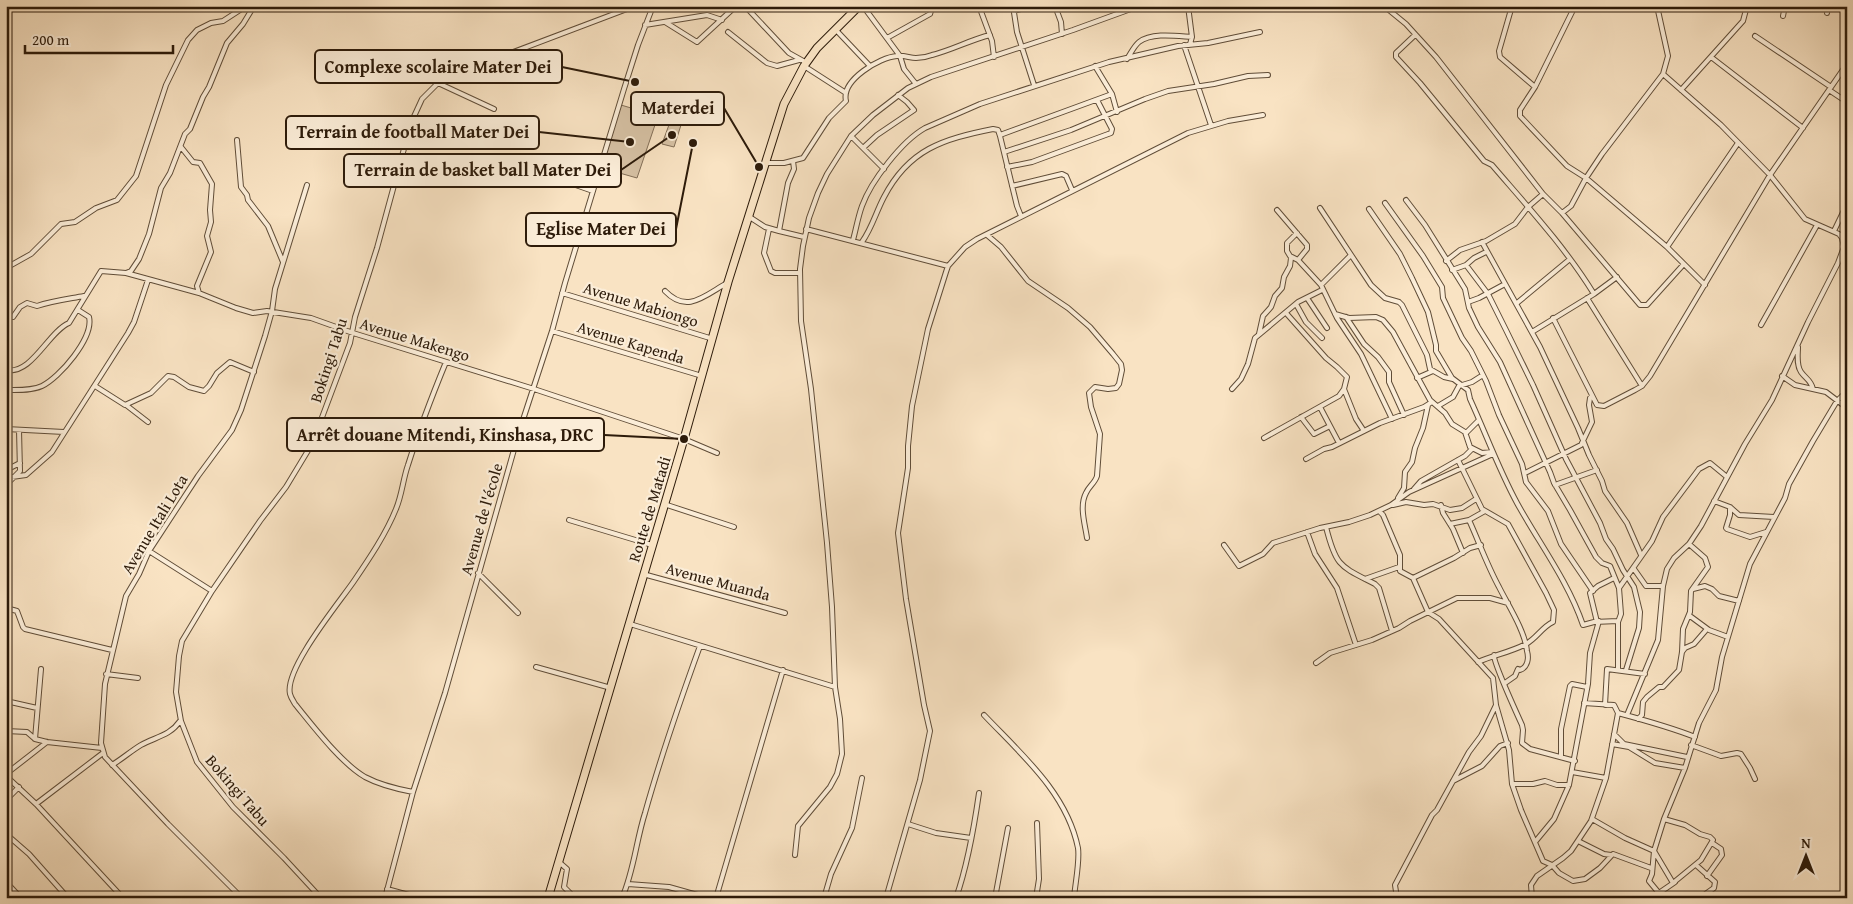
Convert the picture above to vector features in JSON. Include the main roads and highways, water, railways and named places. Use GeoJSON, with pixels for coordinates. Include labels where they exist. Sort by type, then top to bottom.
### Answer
{"type":"FeatureCollection","features":[{"type":"Feature","properties":{"kind":"highway","name":"Route de Matadi"},"geometry":{"type":"LineString","coordinates":[[548,898],[630,624],[728,282],[784,104],[803,63],[859,6]]}},
{"type":"Feature","properties":{"kind":"place","name":"Complexe scolaire Mater Dei"},"geometry":{"type":"Point","coordinates":[635,82]}},
{"type":"Feature","properties":{"kind":"place","name":"Terrain de basket ball Mater Dei"},"geometry":{"type":"Point","coordinates":[672,135]}},
{"type":"Feature","properties":{"kind":"place","name":"Terrain de football Mater Dei"},"geometry":{"type":"Point","coordinates":[630,142]}},
{"type":"Feature","properties":{"kind":"place","name":"Eglise Mater Dei"},"geometry":{"type":"Point","coordinates":[693,143]}},
{"type":"Feature","properties":{"kind":"place","name":"Materdei"},"geometry":{"type":"Point","coordinates":[759,167]}},
{"type":"Feature","properties":{"kind":"place","name":"Arrêt douane Mitendi, Kinshasa, DRC"},"geometry":{"type":"Point","coordinates":[684,439]}}]}
